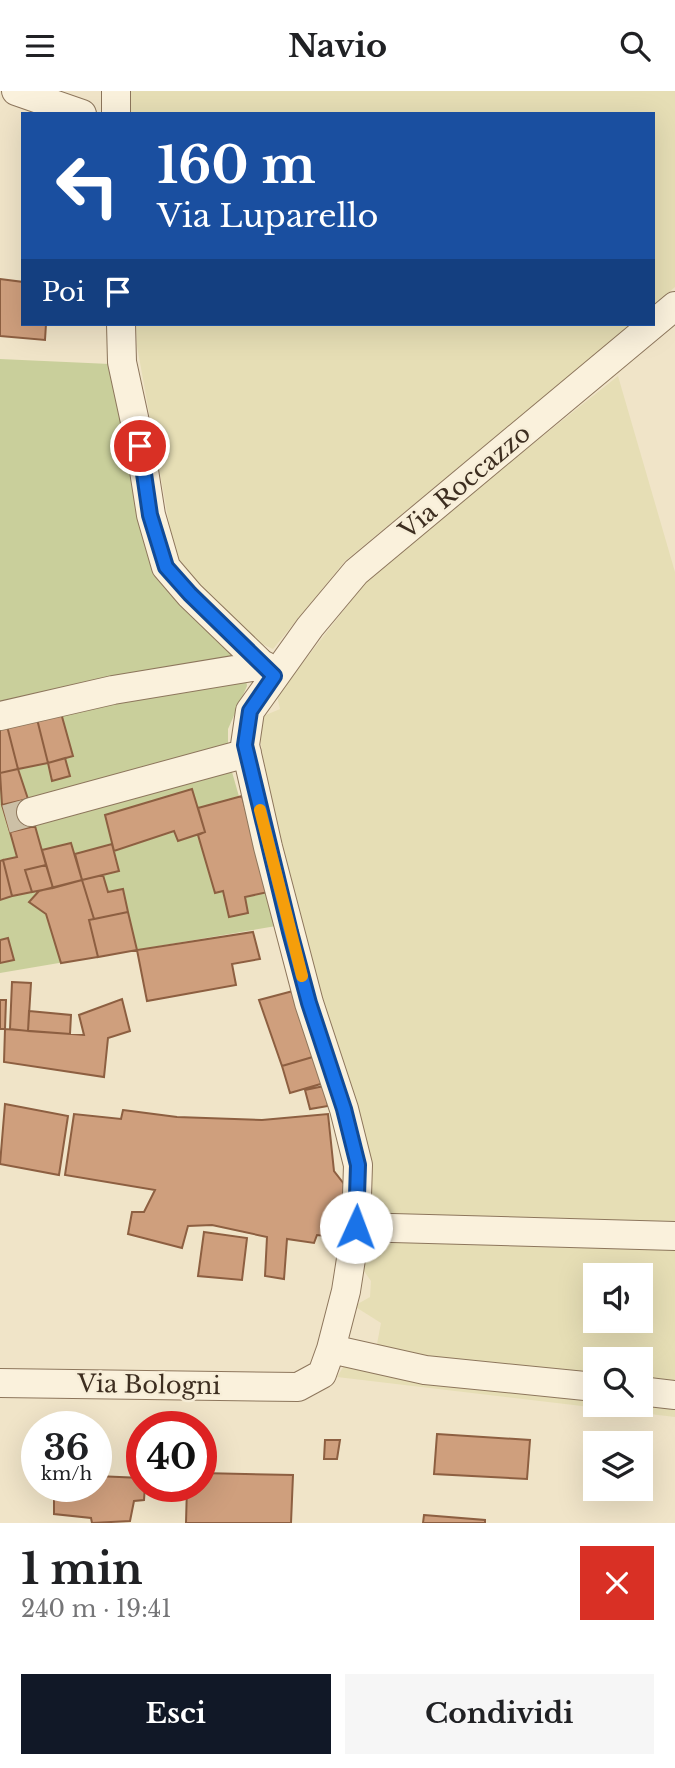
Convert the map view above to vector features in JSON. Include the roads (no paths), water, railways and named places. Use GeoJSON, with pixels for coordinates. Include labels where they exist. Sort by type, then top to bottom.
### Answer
{"type":"FeatureCollection","features":[{"type":"Feature","properties":{"kind":"street"},"geometry":{"type":"LineString","coordinates":[[16,91],[76,112]]}},
{"type":"Feature","properties":{"kind":"street"},"geometry":{"type":"LineString","coordinates":[[116,91],[116,112]]}},
{"type":"Feature","properties":{"kind":"street","name":"Via Roccazzo"},"geometry":{"type":"LineString","coordinates":[[655,323],[675,306]]}},
{"type":"Feature","properties":{"kind":"street"},"geometry":{"type":"LineString","coordinates":[[121,326],[121,362],[140,446],[150,515],[166,567],[269,671]]}},
{"type":"Feature","properties":{"kind":"street","name":"Via Roccazzo"},"geometry":{"type":"LineString","coordinates":[[298,1387],[322,1374],[331,1349],[346,1291],[356,1227],[358,1165],[344,1109],[309,1003],[293,944],[245,745],[250,711],[269,671],[310,628],[356,572],[651,326]]}},
{"type":"Feature","properties":{"kind":"street"},"geometry":{"type":"LineString","coordinates":[[0,716],[113,690],[269,671]]}},
{"type":"Feature","properties":{"kind":"street"},"geometry":{"type":"LineString","coordinates":[[31,812],[247,753]]}},
{"type":"Feature","properties":{"kind":"street"},"geometry":{"type":"LineString","coordinates":[[356,1227],[675,1236]]}},
{"type":"Feature","properties":{"kind":"street"},"geometry":{"type":"LineString","coordinates":[[331,1349],[425,1370],[583,1386]]}},
{"type":"Feature","properties":{"kind":"street","name":"Via Bologni"},"geometry":{"type":"LineString","coordinates":[[0,1383],[298,1387]]}},
{"type":"Feature","properties":{"kind":"street"},"geometry":{"type":"LineString","coordinates":[[653,1392],[675,1395]]}},
{"type":"Feature","properties":{"kind":"tunnel"},"geometry":{"type":"LineString","coordinates":[[6,819],[31,812]]}}]}
